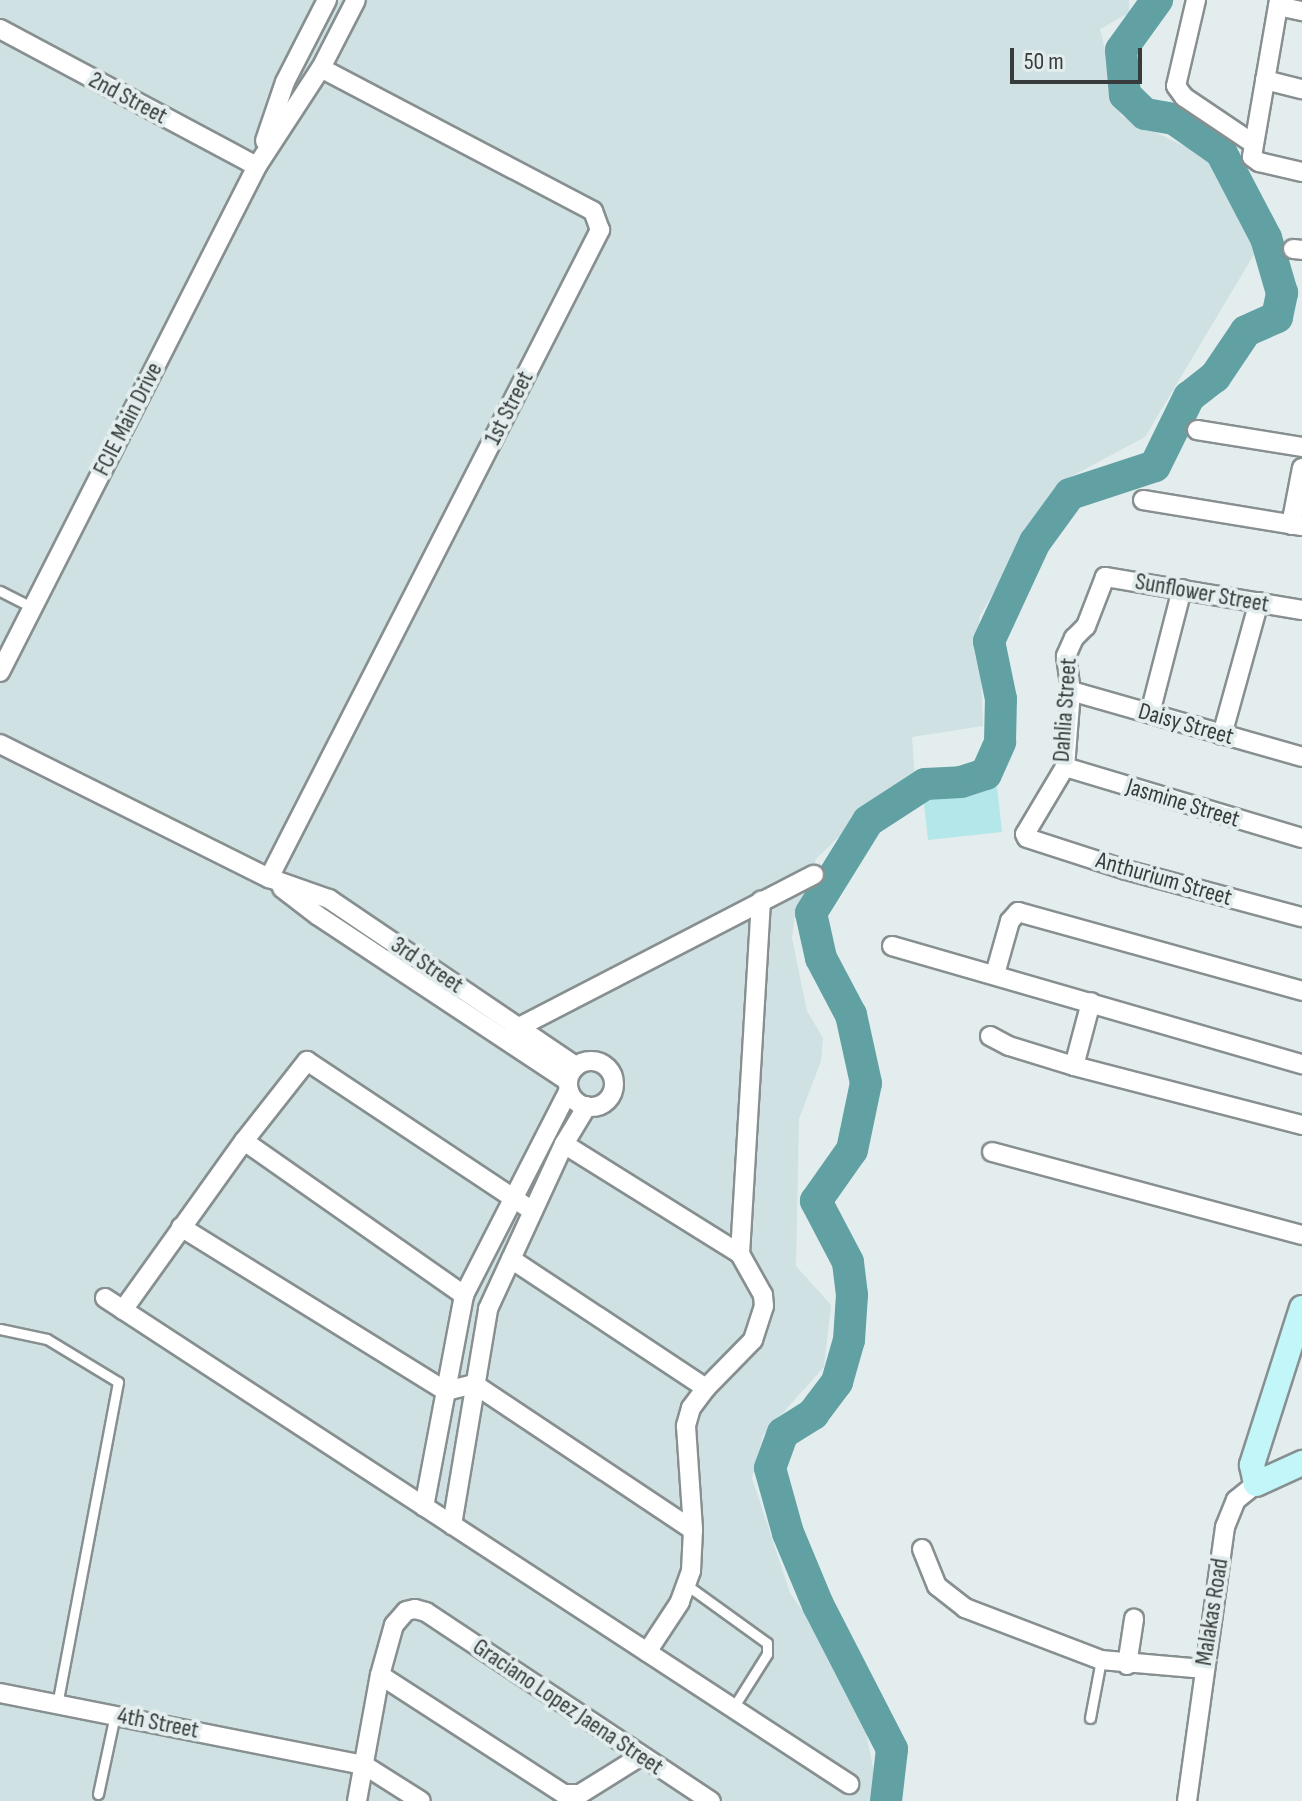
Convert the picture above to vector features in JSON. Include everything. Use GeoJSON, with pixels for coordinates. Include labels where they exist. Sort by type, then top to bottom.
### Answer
{"type":"FeatureCollection","features":[{"type":"Feature","properties":{"kind":"street","name":"FCIE Main Drive"},"geometry":{"type":"LineString","coordinates":[[257,166],[285,82],[327,0]]}},
{"type":"Feature","properties":{"kind":"street","name":"FCIE Main Drive"},"geometry":{"type":"LineString","coordinates":[[0,672],[257,166],[321,68],[356,0]]}},
{"type":"Feature","properties":{"kind":"street"},"geometry":{"type":"LineString","coordinates":[[1196,0],[1176,86],[1184,97],[1253,150],[1259,162],[1302,172]]}},
{"type":"Feature","properties":{"kind":"street"},"geometry":{"type":"LineString","coordinates":[[1253,150],[1278,3],[1302,11]]}},
{"type":"Feature","properties":{"kind":"street","name":"2nd Street"},"geometry":{"type":"LineString","coordinates":[[0,29],[257,166]]}},
{"type":"Feature","properties":{"kind":"street","name":"1st Street"},"geometry":{"type":"LineString","coordinates":[[269,878],[600,230],[593,211],[321,68]]}},
{"type":"Feature","properties":{"kind":"street"},"geometry":{"type":"LineString","coordinates":[[1265,80],[1302,89]]}},
{"type":"Feature","properties":{"kind":"street"},"geometry":{"type":"LineString","coordinates":[[1197,430],[1302,447]]}},
{"type":"Feature","properties":{"kind":"street"},"geometry":{"type":"LineString","coordinates":[[1143,500],[1297,526],[1302,468]]}},
{"type":"Feature","properties":{"kind":"street","name":"Sunflower Street"},"geometry":{"type":"LineString","coordinates":[[1102,580],[1108,577],[1302,610]]}},
{"type":"Feature","properties":{"kind":"street","name":"Dahlia Street"},"geometry":{"type":"LineString","coordinates":[[1027,838],[1026,829],[1065,767],[1071,691],[1066,656],[1074,638],[1086,626],[1102,580]]}},
{"type":"Feature","properties":{"kind":"street"},"geometry":{"type":"LineString","coordinates":[[1150,713],[1182,589]]}},
{"type":"Feature","properties":{"kind":"street"},"geometry":{"type":"LineString","coordinates":[[1222,735],[1259,602]]}},
{"type":"Feature","properties":{"kind":"street","name":"Daisy Street"},"geometry":{"type":"LineString","coordinates":[[1071,691],[1222,735],[1301,754]]}},
{"type":"Feature","properties":{"kind":"street","name":"3rd Street"},"geometry":{"type":"LineString","coordinates":[[0,744],[269,878],[317,915],[514,1034],[571,1079]]}},
{"type":"Feature","properties":{"kind":"street","name":"Jasmine Street"},"geometry":{"type":"LineString","coordinates":[[1065,767],[1302,838]]}},
{"type":"Feature","properties":{"kind":"street","name":"Anthurium Street"},"geometry":{"type":"LineString","coordinates":[[1027,838],[1126,870],[1302,917]]}},
{"type":"Feature","properties":{"kind":"street"},"geometry":{"type":"LineString","coordinates":[[514,1034],[814,875]]}},
{"type":"Feature","properties":{"kind":"street"},"geometry":{"type":"LineString","coordinates":[[740,1254],[761,901]]}},
{"type":"Feature","properties":{"kind":"street"},"geometry":{"type":"LineString","coordinates":[[995,974],[1010,921],[1018,912],[1302,991]]}},
{"type":"Feature","properties":{"kind":"street"},"geometry":{"type":"LineString","coordinates":[[892,946],[1302,1064]]}},
{"type":"Feature","properties":{"kind":"street"},"geometry":{"type":"LineString","coordinates":[[1074,1066],[1091,1002]]}},
{"type":"Feature","properties":{"kind":"street"},"geometry":{"type":"LineString","coordinates":[[990,1036],[1009,1046],[1074,1066],[1302,1125]]}},
{"type":"Feature","properties":{"kind":"street"},"geometry":{"type":"LineString","coordinates":[[123,1310],[304,1063],[313,1061],[533,1211]]}},
{"type":"Feature","properties":{"kind":"street"},"geometry":{"type":"LineString","coordinates":[[424,1507],[464,1295],[571,1079],[593,1061],[612,1074],[614,1088],[607,1101],[587,1106],[573,1098],[571,1079]]}},
{"type":"Feature","properties":{"kind":"street"},"geometry":{"type":"LineString","coordinates":[[452,1525],[488,1309],[564,1144],[587,1106]]}},
{"type":"Feature","properties":{"kind":"street"},"geometry":{"type":"LineString","coordinates":[[244,1141],[464,1295]]}},
{"type":"Feature","properties":{"kind":"street"},"geometry":{"type":"LineString","coordinates":[[564,1144],[740,1254],[763,1295],[764,1306],[753,1340],[691,1408],[686,1426],[693,1530],[688,1586],[647,1652]]}},
{"type":"Feature","properties":{"kind":"street"},"geometry":{"type":"LineString","coordinates":[[992,1152],[1302,1235]]}},
{"type":"Feature","properties":{"kind":"street"},"geometry":{"type":"LineString","coordinates":[[181,1227],[446,1391],[474,1384],[693,1530]]}},
{"type":"Feature","properties":{"kind":"street"},"geometry":{"type":"LineString","coordinates":[[511,1259],[706,1388]]}},
{"type":"Feature","properties":{"kind":"street"},"geometry":{"type":"LineString","coordinates":[[105,1298],[849,1784]]}},
{"type":"Feature","properties":{"kind":"street"},"geometry":{"type":"LineString","coordinates":[[1256,1484],[1252,1465],[1302,1308]]}},
{"type":"Feature","properties":{"kind":"street","name":"Malakas Road"},"geometry":{"type":"LineString","coordinates":[[1187,1801],[1225,1527],[1236,1500],[1256,1484],[1302,1463]]}},
{"type":"Feature","properties":{"kind":"street"},"geometry":{"type":"LineString","coordinates":[[922,1549],[937,1586],[965,1608],[1101,1660],[1127,1665],[1203,1669]]}},
{"type":"Feature","properties":{"kind":"street","name":"Graciano Lopez Jaena Street"},"geometry":{"type":"LineString","coordinates":[[380,1675],[399,1617],[415,1609],[426,1612],[704,1799]]}},
{"type":"Feature","properties":{"kind":"street"},"geometry":{"type":"LineString","coordinates":[[1127,1665],[1134,1619]]}},
{"type":"Feature","properties":{"kind":"street"},"geometry":{"type":"LineString","coordinates":[[357,1801],[380,1675],[564,1794],[580,1794],[641,1756]]}},
{"type":"Feature","properties":{"kind":"street","name":"4th Street"},"geometry":{"type":"LineString","coordinates":[[0,1693],[364,1765],[421,1801]]}},
{"type":"Feature","properties":{"kind":"lane"},"geometry":{"type":"LineString","coordinates":[[0,591],[33,608]]}},
{"type":"Feature","properties":{"kind":"lane"},"geometry":{"type":"LineString","coordinates":[[0,1329],[47,1339],[118,1382],[57,1704]]}},
{"type":"Feature","properties":{"kind":"lane"},"geometry":{"type":"LineString","coordinates":[[688,1586],[767,1643],[767,1654],[733,1708]]}},
{"type":"Feature","properties":{"kind":"lane"},"geometry":{"type":"LineString","coordinates":[[1090,1718],[1101,1660]]}},
{"type":"Feature","properties":{"kind":"lane"},"geometry":{"type":"LineString","coordinates":[[98,1794],[115,1715]]}},
{"type":"Feature","properties":{"kind":"shaded area"},"geometry":{"type":"Polygon","coordinates":[[[0,0],[1129,0],[1129,13],[1100,29],[1121,116],[1222,164],[1256,251],[1145,437],[1059,483],[979,617],[983,726],[912,737],[915,780],[861,815],[815,860],[820,878],[795,913],[792,938],[807,1011],[823,1038],[821,1061],[799,1119],[796,1266],[831,1305],[824,1367],[763,1435],[752,1478],[790,1593],[830,1650],[864,1722],[875,1778],[872,1801],[0,1801],[0,0]]]}},
{"type":"Feature","properties":{"kind":"shaded area"},"geometry":{"type":"Polygon","coordinates":[[[997,787],[1002,832],[928,840],[923,795],[997,787]]]}},
{"type":"Feature","properties":{"kind":"waterway"},"geometry":{"type":"LineString","coordinates":[[886,1801],[892,1749],[818,1605],[788,1533],[770,1468],[783,1433],[813,1414],[837,1382],[849,1340],[852,1295],[848,1262],[816,1201],[852,1150],[866,1083],[851,1015],[821,958],[811,913],[868,821],[925,784],[961,782],[986,774],[1000,742],[1001,699],[989,641],[1035,542],[1070,494],[1155,466],[1189,397],[1215,377],[1246,331],[1277,317],[1282,293],[1266,238],[1221,152],[1174,119],[1145,114],[1125,95],[1121,50],[1157,0]]}}]}
